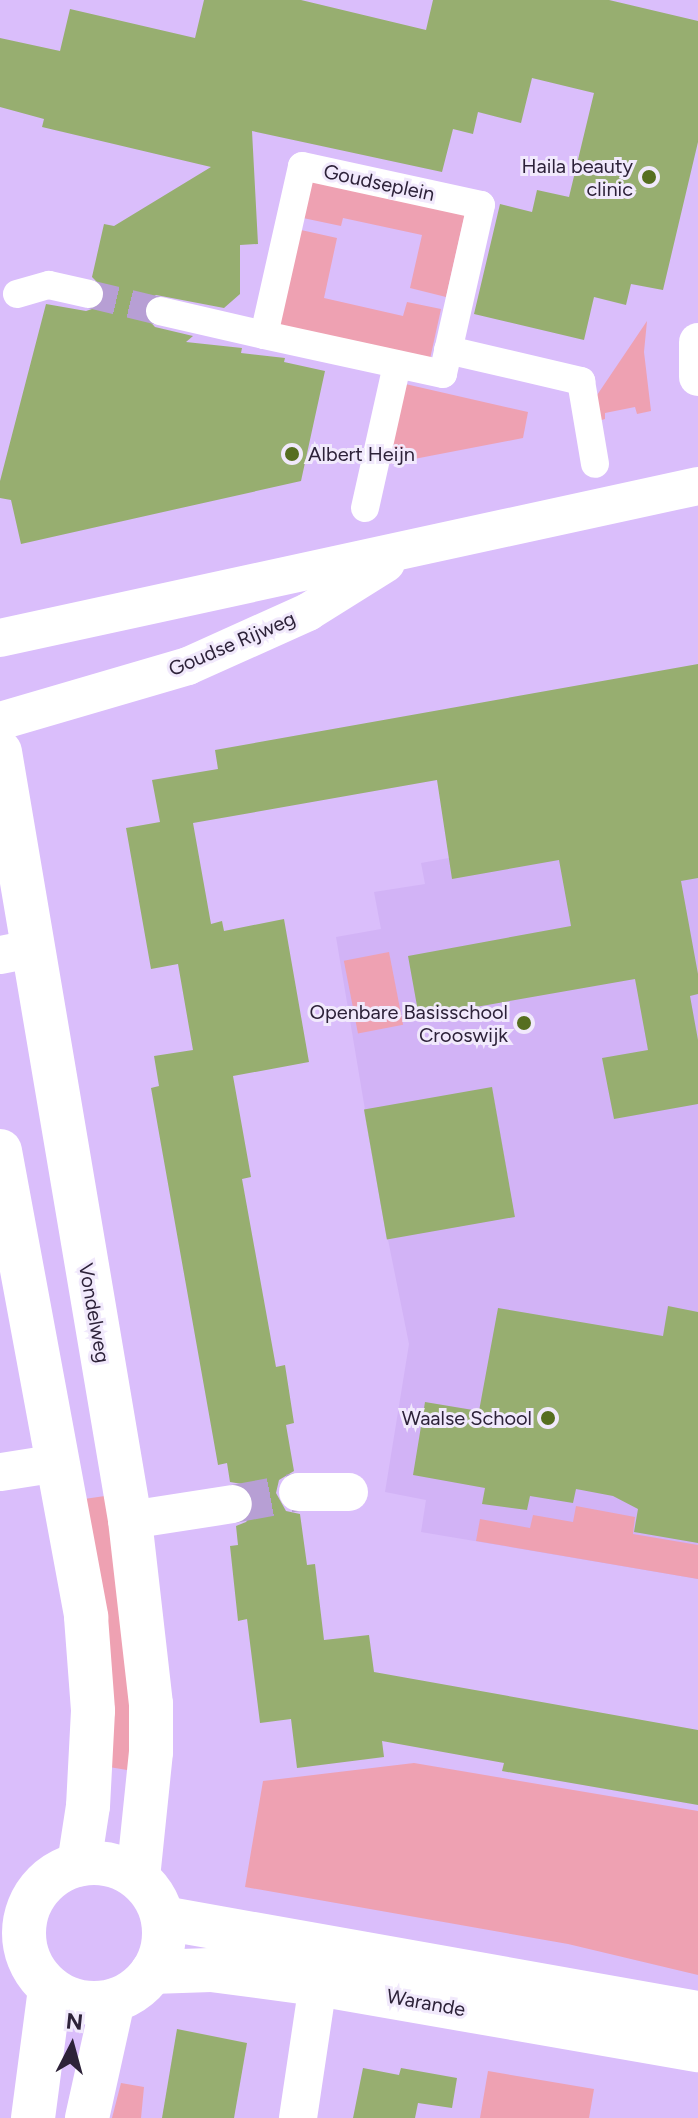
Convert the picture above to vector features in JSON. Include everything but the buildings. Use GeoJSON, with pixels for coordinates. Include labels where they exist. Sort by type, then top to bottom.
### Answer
{"type":"FeatureCollection","features":[{"type":"Feature","properties":{"kind":"street","name":"Goudseplein"},"geometry":{"type":"LineString","coordinates":[[264,335],[302,166],[481,205],[448,350]]}},
{"type":"Feature","properties":{"kind":"street"},"geometry":{"type":"LineString","coordinates":[[17,294],[49,285],[89,294]]}},
{"type":"Feature","properties":{"kind":"street"},"geometry":{"type":"LineString","coordinates":[[160,311],[443,374],[448,350],[581,381],[595,464]]}},
{"type":"Feature","properties":{"kind":"street"},"geometry":{"type":"LineString","coordinates":[[698,342],[698,377]]}},
{"type":"Feature","properties":{"kind":"street"},"geometry":{"type":"LineString","coordinates":[[365,508],[397,365]]}},
{"type":"Feature","properties":{"kind":"street","name":"Goudse Rijweg"},"geometry":{"type":"LineString","coordinates":[[0,638],[698,486]]}},
{"type":"Feature","properties":{"kind":"street","name":"Goudse Rijweg"},"geometry":{"type":"LineString","coordinates":[[0,721],[188,666],[308,612],[405,551]]}},
{"type":"Feature","properties":{"kind":"street","name":"Vondelweg"},"geometry":{"type":"LineString","coordinates":[[0,752],[16,952],[130,1520],[151,1704],[151,1752],[138,1877]]}},
{"type":"Feature","properties":{"kind":"street"},"geometry":{"type":"LineString","coordinates":[[0,1151],[86,1617],[93,1711],[88,1806],[79,1864]]}},
{"type":"Feature","properties":{"kind":"street"},"geometry":{"type":"LineString","coordinates":[[1,1472],[58,1463]]}},
{"type":"Feature","properties":{"kind":"street"},"geometry":{"type":"LineString","coordinates":[[298,1492],[349,1492]]}},
{"type":"Feature","properties":{"kind":"street"},"geometry":{"type":"LineString","coordinates":[[130,1520],[233,1504]]}},
{"type":"Feature","properties":{"kind":"street"},"geometry":{"type":"LineString","coordinates":[[100,1862],[120,1867],[138,1877],[158,1902],[163,1918],[161,1956],[152,1972],[135,1990],[113,2001],[91,2003],[69,1999],[50,1988],[35,1971],[25,1950],[24,1927],[28,1905],[41,1886],[58,1872],[79,1864],[100,1862]]}},
{"type":"Feature","properties":{"kind":"street","name":"Warande"},"geometry":{"type":"LineString","coordinates":[[163,1918],[698,2013]]}},
{"type":"Feature","properties":{"kind":"street","name":"Warande"},"geometry":{"type":"LineString","coordinates":[[152,1972],[211,1970],[318,1984],[698,2050]]}},
{"type":"Feature","properties":{"kind":"street"},"geometry":{"type":"LineString","coordinates":[[298,2118],[318,1984]]}},
{"type":"Feature","properties":{"kind":"street"},"geometry":{"type":"LineString","coordinates":[[33,2118],[50,1988]]}},
{"type":"Feature","properties":{"kind":"street"},"geometry":{"type":"LineString","coordinates":[[87,2118],[113,2001]]}},
{"type":"Feature","properties":{"kind":"shaded area"},"geometry":{"type":"Polygon","coordinates":[[[313,174],[466,209],[446,297],[410,288],[422,235],[343,218],[341,226],[303,218],[313,174]]]}},
{"type":"Feature","properties":{"kind":"shaded area"},"geometry":{"type":"Polygon","coordinates":[[[301,230],[337,238],[324,298],[403,316],[407,302],[441,309],[430,359],[279,326],[301,230]]]}},
{"type":"Feature","properties":{"kind":"shaded area"},"geometry":{"type":"Polygon","coordinates":[[[647,321],[644,352],[651,411],[637,414],[635,407],[605,413],[605,419],[595,422],[591,404],[647,321]]]}},
{"type":"Feature","properties":{"kind":"shaded area"},"geometry":{"type":"Polygon","coordinates":[[[401,383],[528,412],[523,438],[383,465],[401,383]]]}},
{"type":"Feature","properties":{"kind":"shaded area"},"geometry":{"type":"Polygon","coordinates":[[[698,813],[698,1579],[421,1532],[426,1500],[385,1492],[409,1344],[381,1205],[336,937],[381,929],[374,892],[425,884],[421,863],[698,813]]]}},
{"type":"Feature","properties":{"kind":"shaded area"},"geometry":{"type":"Polygon","coordinates":[[[389,952],[403,1025],[358,1033],[344,961],[389,952]]]}},
{"type":"Feature","properties":{"kind":"shaded area"},"geometry":{"type":"Polygon","coordinates":[[[112,1495],[124,1590],[133,1771],[103,1766],[77,1500],[112,1495]]]}},
{"type":"Feature","properties":{"kind":"shaded area"},"geometry":{"type":"Polygon","coordinates":[[[576,1506],[635,1517],[633,1534],[698,1545],[698,1579],[476,1541],[480,1519],[530,1528],[533,1515],[573,1522],[576,1506]]]}},
{"type":"Feature","properties":{"kind":"shaded area"},"geometry":{"type":"Polygon","coordinates":[[[414,1763],[698,1811],[698,1975],[568,1944],[245,1887],[263,1781],[414,1763]]]}},
{"type":"Feature","properties":{"kind":"shaded area"},"geometry":{"type":"Polygon","coordinates":[[[488,2071],[594,2089],[589,2118],[480,2118],[488,2071]]]}},
{"type":"Feature","properties":{"kind":"shaded area"},"geometry":{"type":"Polygon","coordinates":[[[121,2083],[144,2087],[141,2118],[112,2118],[121,2083]]]}},
{"type":"Feature","properties":{"kind":"tunnel"},"geometry":{"type":"LineString","coordinates":[[89,294],[160,311]]}},
{"type":"Feature","properties":{"kind":"tunnel"},"geometry":{"type":"LineString","coordinates":[[233,1504],[298,1492]]}},
{"type":"Feature","properties":{"kind":"place","name":"Haila beauty clinic"},"geometry":{"type":"Point","coordinates":[649,177]}},
{"type":"Feature","properties":{"kind":"place","name":"Albert Heijn"},"geometry":{"type":"Point","coordinates":[292,454]}},
{"type":"Feature","properties":{"kind":"place","name":"Openbare Basisschool Crooswijk"},"geometry":{"type":"Point","coordinates":[524,1023]}},
{"type":"Feature","properties":{"kind":"place","name":"Waalse School"},"geometry":{"type":"Point","coordinates":[548,1418]}}]}
